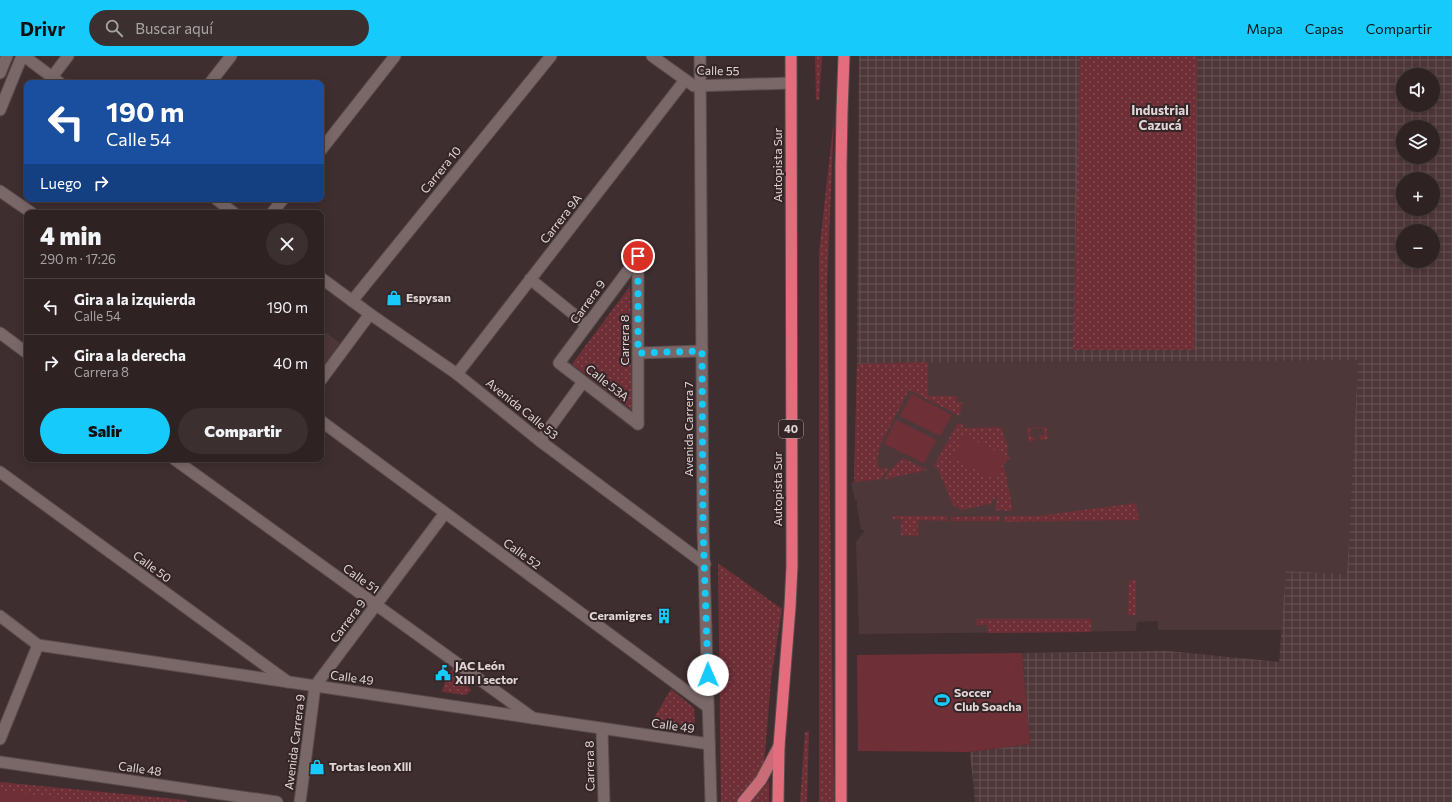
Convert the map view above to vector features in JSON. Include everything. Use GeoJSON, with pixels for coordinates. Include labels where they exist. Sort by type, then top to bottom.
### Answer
{"type":"FeatureCollection","features":[{"type":"Feature","properties":{"kind":"highway","name":"Autopista Sur"},"geometry":{"type":"LineString","coordinates":[[778,802],[779,746],[791,580],[791,56]]}},
{"type":"Feature","properties":{"kind":"highway"},"geometry":{"type":"LineString","coordinates":[[842,802],[841,165],[844,56]]}},
{"type":"Feature","properties":{"kind":"main road"},"geometry":{"type":"LineString","coordinates":[[743,802],[761,780],[779,746]]}},
{"type":"Feature","properties":{"kind":"street"},"geometry":{"type":"LineString","coordinates":[[0,73],[8,56]]}},
{"type":"Feature","properties":{"kind":"street"},"geometry":{"type":"LineString","coordinates":[[0,110],[23,56],[56,80],[68,56]]}},
{"type":"Feature","properties":{"kind":"street"},"geometry":{"type":"LineString","coordinates":[[212,80],[231,56]]}},
{"type":"Feature","properties":{"kind":"street"},"geometry":{"type":"LineString","coordinates":[[324,146],[394,56]]}},
{"type":"Feature","properties":{"kind":"street","name":"Carrera 10"},"geometry":{"type":"LineString","coordinates":[[352,300],[551,56]]}},
{"type":"Feature","properties":{"kind":"street","name":"Calle 55"},"geometry":{"type":"LineString","coordinates":[[652,56],[694,86],[791,83]]}},
{"type":"Feature","properties":{"kind":"street","name":"Avenida Carrera 7"},"geometry":{"type":"LineString","coordinates":[[700,56],[703,529],[711,802]]}},
{"type":"Feature","properties":{"kind":"street","name":"Carrera 9A"},"geometry":{"type":"LineString","coordinates":[[457,374],[678,91],[685,80]]}},
{"type":"Feature","properties":{"kind":"street"},"geometry":{"type":"LineString","coordinates":[[0,191],[28,210]]}},
{"type":"Feature","properties":{"kind":"street"},"geometry":{"type":"LineString","coordinates":[[220,202],[230,210]]}},
{"type":"Feature","properties":{"kind":"street"},"geometry":{"type":"LineString","coordinates":[[274,210],[281,202]]}},
{"type":"Feature","properties":{"kind":"street","name":"Carrera 9"},"geometry":{"type":"LineString","coordinates":[[559,363],[638,256]]}},
{"type":"Feature","properties":{"kind":"street","name":"Carrera 8"},"geometry":{"type":"LineString","coordinates":[[638,256],[638,424]]}},
{"type":"Feature","properties":{"kind":"street"},"geometry":{"type":"LineString","coordinates":[[530,279],[587,325]]}},
{"type":"Feature","properties":{"kind":"street","name":"Avenida Calle 53"},"geometry":{"type":"LineString","coordinates":[[324,280],[457,374],[540,441],[705,564]]}},
{"type":"Feature","properties":{"kind":"street"},"geometry":{"type":"LineString","coordinates":[[324,376],[370,314]]}},
{"type":"Feature","properties":{"kind":"street"},"geometry":{"type":"LineString","coordinates":[[0,334],[24,351]]}},
{"type":"Feature","properties":{"kind":"street"},"geometry":{"type":"LineString","coordinates":[[638,353],[702,351]]}},
{"type":"Feature","properties":{"kind":"street","name":"Calle 53A"},"geometry":{"type":"LineString","coordinates":[[559,363],[638,424]]}},
{"type":"Feature","properties":{"kind":"street"},"geometry":{"type":"LineString","coordinates":[[540,441],[583,382]]}},
{"type":"Feature","properties":{"kind":"street","name":"Calle 52"},"geometry":{"type":"LineString","coordinates":[[324,423],[708,707]]}},
{"type":"Feature","properties":{"kind":"street","name":"Calle 51"},"geometry":{"type":"LineString","coordinates":[[178,462],[533,718]]}},
{"type":"Feature","properties":{"kind":"street","name":"Calle 50"},"geometry":{"type":"LineString","coordinates":[[0,472],[288,682]]}},
{"type":"Feature","properties":{"kind":"street","name":"Carrera 9"},"geometry":{"type":"LineString","coordinates":[[315,686],[444,513]]}},
{"type":"Feature","properties":{"kind":"street","name":"Calle 49"},"geometry":{"type":"LineString","coordinates":[[0,616],[38,645],[710,744]]}},
{"type":"Feature","properties":{"kind":"street"},"geometry":{"type":"LineString","coordinates":[[0,739],[38,645]]}},
{"type":"Feature","properties":{"kind":"street","name":"Avenida Carrera 9"},"geometry":{"type":"LineString","coordinates":[[300,802],[315,686]]}},
{"type":"Feature","properties":{"kind":"street","name":"Carrera 8"},"geometry":{"type":"LineString","coordinates":[[602,729],[604,802]]}},
{"type":"Feature","properties":{"kind":"street","name":"Calle 48"},"geometry":{"type":"LineString","coordinates":[[0,762],[277,802]]}},
{"type":"Feature","properties":{"kind":"shaded area"},"geometry":{"type":"Polygon","coordinates":[[[815,56],[822,56],[819,100],[816,100],[815,56]]]}},
{"type":"Feature","properties":{"kind":"shaded area"},"geometry":{"type":"Polygon","coordinates":[[[859,56],[1452,56],[1452,802],[975,802],[970,752],[1030,744],[1022,653],[1168,651],[1279,662],[1286,571],[1347,574],[1358,360],[928,362],[857,364],[859,56]]]}},
{"type":"Feature","properties":{"kind":"shaded area"},"geometry":{"type":"Polygon","coordinates":[[[1080,56],[1197,56],[1194,350],[1073,350],[1080,56]]]}},
{"type":"Feature","properties":{"kind":"shaded area"},"geometry":{"type":"Polygon","coordinates":[[[834,118],[827,285],[834,802],[819,802],[819,253],[834,118]]]}},
{"type":"Feature","properties":{"kind":"shaded area"},"geometry":{"type":"Polygon","coordinates":[[[630,286],[632,410],[572,364],[630,286]]]}},
{"type":"Feature","properties":{"kind":"shaded area"},"geometry":{"type":"Polygon","coordinates":[[[324,331],[340,343],[324,366],[324,331]]]}},
{"type":"Feature","properties":{"kind":"shaded area"},"geometry":{"type":"Polygon","coordinates":[[[1358,360],[1347,574],[1286,571],[1282,630],[1158,630],[1158,621],[1137,622],[1136,631],[859,634],[856,542],[865,530],[861,530],[857,500],[855,500],[851,483],[854,481],[857,364],[928,362],[1358,360]]]}},
{"type":"Feature","properties":{"kind":"shaded area"},"geometry":{"type":"Polygon","coordinates":[[[928,362],[928,396],[957,396],[956,402],[962,402],[960,416],[909,390],[880,445],[877,461],[879,468],[884,469],[887,467],[888,469],[881,479],[854,481],[857,364],[928,362]]]}},
{"type":"Feature","properties":{"kind":"shaded area"},"geometry":{"type":"Polygon","coordinates":[[[912,394],[952,415],[940,436],[900,416],[912,394]]]}},
{"type":"Feature","properties":{"kind":"shaded area"},"geometry":{"type":"Polygon","coordinates":[[[896,420],[936,440],[924,463],[884,444],[896,420]]]}},
{"type":"Feature","properties":{"kind":"shaded area"},"geometry":{"type":"Polygon","coordinates":[[[957,424],[962,424],[965,428],[1001,427],[1008,448],[1007,453],[1010,459],[1006,461],[1004,466],[1013,511],[995,510],[997,495],[990,504],[962,510],[953,505],[937,467],[933,468],[957,424]]]}},
{"type":"Feature","properties":{"kind":"shaded area"},"geometry":{"type":"Polygon","coordinates":[[[1046,427],[1048,439],[1040,440],[1039,436],[1044,435],[1043,428],[1030,429],[1031,437],[1035,437],[1036,440],[1028,442],[1027,428],[1046,427]]]}},
{"type":"Feature","properties":{"kind":"shaded area"},"geometry":{"type":"Polygon","coordinates":[[[964,435],[1006,456],[996,480],[953,458],[964,435]]]}},
{"type":"Feature","properties":{"kind":"shaded area"},"geometry":{"type":"Polygon","coordinates":[[[903,458],[927,470],[890,478],[887,481],[885,478],[889,471],[903,458]]]}},
{"type":"Feature","properties":{"kind":"shaded area"},"geometry":{"type":"Polygon","coordinates":[[[1136,503],[1139,520],[1004,522],[1004,517],[1009,516],[1038,516],[1136,503]]]}},
{"type":"Feature","properties":{"kind":"shaded area"},"geometry":{"type":"Polygon","coordinates":[[[892,516],[948,516],[947,521],[918,520],[918,536],[901,535],[901,519],[893,519],[892,516]]]}},
{"type":"Feature","properties":{"kind":"shaded area"},"geometry":{"type":"Polygon","coordinates":[[[1000,516],[1000,521],[951,521],[951,517],[1000,516]]]}},
{"type":"Feature","properties":{"kind":"shaded area"},"geometry":{"type":"Polygon","coordinates":[[[718,563],[782,609],[771,679],[765,754],[762,769],[736,802],[721,802],[718,563]]]}},
{"type":"Feature","properties":{"kind":"shaded area"},"geometry":{"type":"Polygon","coordinates":[[[1136,580],[1136,615],[1128,615],[1129,581],[1136,580]]]}},
{"type":"Feature","properties":{"kind":"shaded area"},"geometry":{"type":"Polygon","coordinates":[[[977,619],[1091,619],[1091,632],[988,633],[987,625],[976,625],[977,619]]]}},
{"type":"Feature","properties":{"kind":"shaded area","name":"Soccer Club Soacha"},"geometry":{"type":"Polygon","coordinates":[[[1022,653],[1030,744],[970,752],[858,751],[857,655],[1022,653]]]}},
{"type":"Feature","properties":{"kind":"shaded area"},"geometry":{"type":"Polygon","coordinates":[[[453,667],[471,690],[466,695],[442,692],[446,679],[453,667]]]}},
{"type":"Feature","properties":{"kind":"shaded area"},"geometry":{"type":"Polygon","coordinates":[[[671,689],[694,708],[695,726],[651,723],[671,689]]]}},
{"type":"Feature","properties":{"kind":"shaded area"},"geometry":{"type":"Polygon","coordinates":[[[809,731],[807,802],[800,802],[805,732],[809,731]]]}},
{"type":"Feature","properties":{"kind":"shaded area"},"geometry":{"type":"Polygon","coordinates":[[[769,781],[769,802],[750,802],[769,781]]]}},
{"type":"Feature","properties":{"kind":"shaded area"},"geometry":{"type":"Polygon","coordinates":[[[0,782],[185,800],[187,802],[0,802],[0,782]]]}},
{"type":"Feature","properties":{"kind":"shaded area"},"geometry":{"type":"Polygon","coordinates":[[[0,790],[83,802],[0,802],[0,790]]]}},
{"type":"Feature","properties":{"kind":"place","name":"Espysan"},"geometry":{"type":"Point","coordinates":[394,298]}},
{"type":"Feature","properties":{"kind":"place","name":"Ceramigres"},"geometry":{"type":"Point","coordinates":[664,616]}},
{"type":"Feature","properties":{"kind":"place","name":"JAC León XIII I sector"},"geometry":{"type":"Point","coordinates":[443,673]}},
{"type":"Feature","properties":{"kind":"place","name":"Soccer Club Soacha"},"geometry":{"type":"Point","coordinates":[942,700]}},
{"type":"Feature","properties":{"kind":"place","name":"Tortas leon Xlll"},"geometry":{"type":"Point","coordinates":[317,767]}},
{"type":"Feature","properties":{"kind":"district","name":"Industrial Cazucá"},"geometry":{"type":"Point","coordinates":[1160,118]}},
{"type":"Feature","properties":{"kind":"route"},"geometry":{"type":"LineString","coordinates":[[638,256],[638,353],[702,351],[703,529],[708,675]]}}]}
